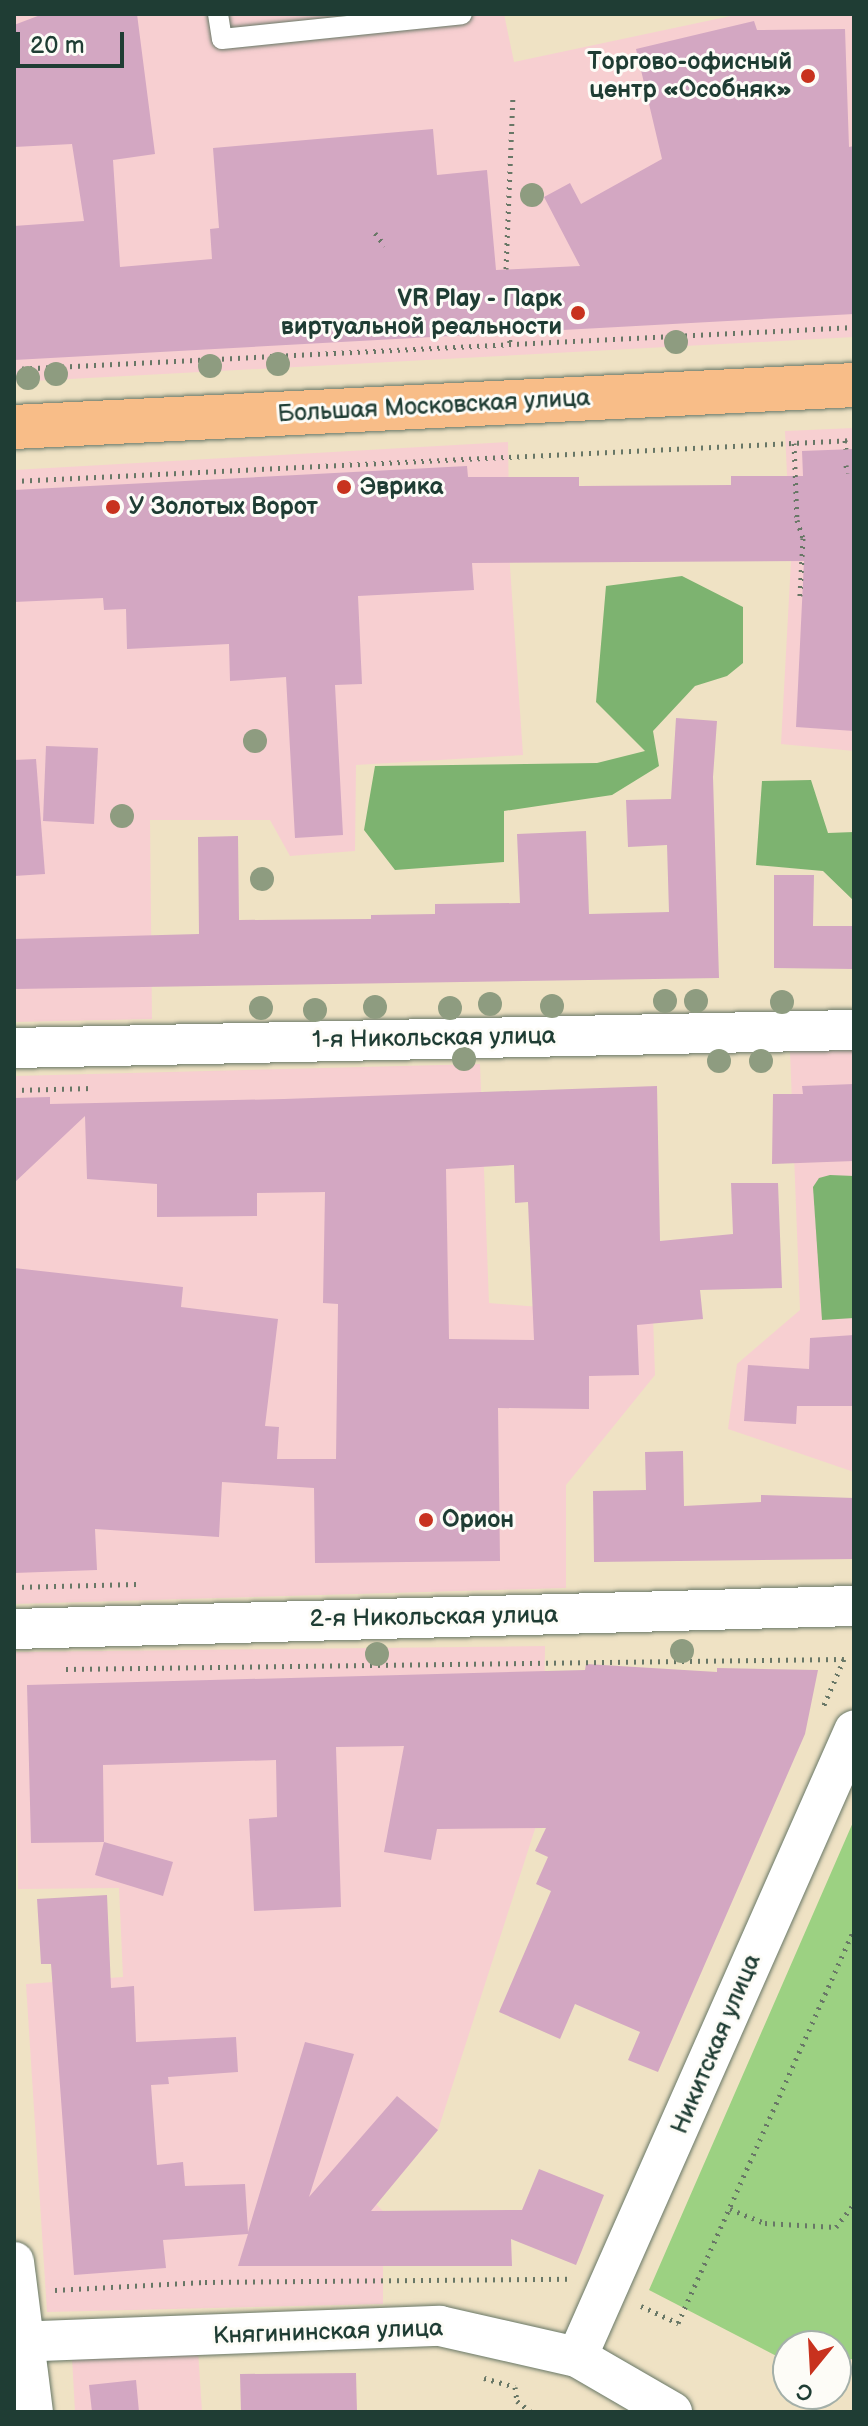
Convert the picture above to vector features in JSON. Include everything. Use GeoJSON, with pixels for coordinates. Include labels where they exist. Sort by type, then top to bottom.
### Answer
{"type":"FeatureCollection","features":[{"type":"Feature","properties":{"kind":"main road","name":"Большая Московская улица"},"geometry":{"type":"LineString","coordinates":[[14,427],[854,385]]}},
{"type":"Feature","properties":{"kind":"street","name":"1-я Никольская улица"},"geometry":{"type":"LineString","coordinates":[[14,1048],[854,1030]]}},
{"type":"Feature","properties":{"kind":"street","name":"2-я Никольская улица"},"geometry":{"type":"LineString","coordinates":[[14,1629],[854,1606]]}},
{"type":"Feature","properties":{"kind":"street","name":"Никитская улица"},"geometry":{"type":"LineString","coordinates":[[577,2357],[837,1723]]}},
{"type":"Feature","properties":{"kind":"street"},"geometry":{"type":"LineString","coordinates":[[16,2278],[18,2342],[33,2412]]}},
{"type":"Feature","properties":{"kind":"street","name":"Княгининская улица"},"geometry":{"type":"LineString","coordinates":[[18,2342],[440,2326],[577,2357],[672,2412]]}},
{"type":"Feature","properties":{"kind":"lane"},"geometry":{"type":"LineString","coordinates":[[218,14],[222,39],[462,14]]}},
{"type":"Feature","properties":{"kind":"path"},"geometry":{"type":"LineString","coordinates":[[506,269],[513,98]]}},
{"type":"Feature","properties":{"kind":"path"},"geometry":{"type":"LineString","coordinates":[[375,233],[385,246]]}},
{"type":"Feature","properties":{"kind":"path"},"geometry":{"type":"LineString","coordinates":[[14,369],[854,327]]}},
{"type":"Feature","properties":{"kind":"path"},"geometry":{"type":"LineString","coordinates":[[509,332],[510,343]]}},
{"type":"Feature","properties":{"kind":"path"},"geometry":{"type":"LineString","coordinates":[[389,340],[390,349]]}},
{"type":"Feature","properties":{"kind":"path"},"geometry":{"type":"LineString","coordinates":[[845,440],[846,449]]}},
{"type":"Feature","properties":{"kind":"path"},"geometry":{"type":"LineString","coordinates":[[14,481],[854,440]]}},
{"type":"Feature","properties":{"kind":"path"},"geometry":{"type":"LineString","coordinates":[[794,443],[797,520],[803,538],[800,596]]}},
{"type":"Feature","properties":{"kind":"path"},"geometry":{"type":"LineString","coordinates":[[846,465],[847,473]]}},
{"type":"Feature","properties":{"kind":"path"},"geometry":{"type":"LineString","coordinates":[[60,1669],[844,1659],[837,1723]]}},
{"type":"Feature","properties":{"kind":"path"},"geometry":{"type":"LineString","coordinates":[[636,2304],[678,2323],[854,1930]]}},
{"type":"Feature","properties":{"kind":"path"},"geometry":{"type":"LineString","coordinates":[[730,2209],[765,2223],[836,2227],[854,2204]]}},
{"type":"Feature","properties":{"kind":"path"},"geometry":{"type":"LineString","coordinates":[[16,2278],[205,2282],[582,2279]]}},
{"type":"Feature","properties":{"kind":"path"},"geometry":{"type":"LineString","coordinates":[[515,2387],[517,2401],[531,2412]]}},
{"type":"Feature","properties":{"kind":"shaded area"},"geometry":{"type":"Polygon","coordinates":[[[14,14],[504,14],[514,62],[740,14],[854,15],[854,337],[14,382],[14,14]]]}},
{"type":"Feature","properties":{"kind":"shaded area"},"geometry":{"type":"Polygon","coordinates":[[[854,428],[854,751],[781,744],[791,561],[785,431],[854,428]]]}},
{"type":"Feature","properties":{"kind":"shaded area"},"geometry":{"type":"Polygon","coordinates":[[[508,442],[510,567],[523,755],[356,765],[355,851],[290,856],[270,820],[150,820],[152,1019],[14,1022],[14,470],[508,442]]]}},
{"type":"Feature","properties":{"kind":"shaded area"},"geometry":{"type":"Polygon","coordinates":[[[854,1050],[854,1472],[728,1429],[737,1364],[800,1310],[790,1051],[854,1050]]]}},
{"type":"Feature","properties":{"kind":"shaded area"},"geometry":{"type":"Polygon","coordinates":[[[480,1064],[489,1303],[653,1316],[655,1375],[566,1485],[566,1588],[14,1604],[14,1076],[480,1064]]]}},
{"type":"Feature","properties":{"kind":"shaded area"},"geometry":{"type":"Polygon","coordinates":[[[545,1646],[543,1804],[438,2130],[376,2204],[383,2211],[383,2304],[47,2312],[26,1984],[123,1977],[119,1888],[18,1889],[14,1652],[545,1646]]]}},
{"type":"Feature","properties":{"kind":"shaded area"},"geometry":{"type":"Polygon","coordinates":[[[198,2350],[202,2412],[75,2412],[72,2357],[198,2350]]]}},
{"type":"Feature","properties":{"kind":"green space"},"geometry":{"type":"Polygon","coordinates":[[[682,576],[743,607],[743,663],[727,676],[695,686],[653,731],[659,766],[612,795],[504,811],[504,862],[395,870],[364,830],[375,766],[597,763],[645,751],[596,702],[606,586],[682,576]]]}},
{"type":"Feature","properties":{"kind":"green space"},"geometry":{"type":"Polygon","coordinates":[[[811,780],[828,833],[854,832],[854,901],[823,871],[756,865],[762,781],[811,780]]]}},
{"type":"Feature","properties":{"kind":"green space"},"geometry":{"type":"Polygon","coordinates":[[[854,1176],[854,1318],[822,1320],[813,1187],[819,1178],[854,1176]]]}},
{"type":"Feature","properties":{"kind":"green space"},"geometry":{"type":"Polygon","coordinates":[[[854,1820],[854,2359],[852,2330],[772,2330],[772,2354],[649,2290],[854,1820]]]}},
{"type":"Feature","properties":{"kind":"building"},"geometry":{"type":"Polygon","coordinates":[[[43,14],[137,14],[155,154],[113,160],[120,267],[212,259],[210,229],[219,228],[213,148],[433,129],[437,175],[487,170],[496,270],[580,266],[544,197],[570,183],[581,204],[662,159],[636,49],[754,21],[757,30],[845,29],[849,147],[854,146],[854,314],[14,360],[14,226],[84,221],[72,144],[14,147],[14,25],[43,14]]]}},
{"type":"Feature","properties":{"kind":"building"},"geometry":{"type":"Polygon","coordinates":[[[854,449],[854,731],[796,727],[804,561],[472,563],[474,590],[358,596],[362,684],[335,685],[343,835],[295,838],[286,677],[230,681],[229,644],[127,649],[126,609],[104,610],[103,598],[14,602],[14,490],[467,466],[468,477],[579,477],[579,486],[731,485],[731,476],[803,476],[802,451],[854,449]]]}},
{"type":"Feature","properties":{"kind":"building"},"geometry":{"type":"Polygon","coordinates":[[[676,718],[717,721],[713,777],[719,978],[14,989],[14,939],[199,934],[198,837],[238,836],[239,920],[371,919],[371,915],[435,914],[435,904],[520,903],[517,834],[586,831],[589,914],[669,912],[667,845],[628,847],[626,800],[671,799],[676,718]]]}},
{"type":"Feature","properties":{"kind":"building"},"geometry":{"type":"Polygon","coordinates":[[[46,746],[98,748],[94,824],[43,821],[46,746]]]}},
{"type":"Feature","properties":{"kind":"building"},"geometry":{"type":"Polygon","coordinates":[[[36,759],[45,874],[14,876],[14,760],[36,759]]]}},
{"type":"Feature","properties":{"kind":"building"},"geometry":{"type":"Polygon","coordinates":[[[774,875],[814,875],[813,926],[854,926],[854,969],[774,968],[774,875]]]}},
{"type":"Feature","properties":{"kind":"building"},"geometry":{"type":"Polygon","coordinates":[[[854,1084],[854,1161],[772,1164],[773,1094],[803,1094],[802,1086],[854,1084]]]}},
{"type":"Feature","properties":{"kind":"building"},"geometry":{"type":"Polygon","coordinates":[[[657,1086],[660,1241],[733,1234],[731,1183],[778,1183],[782,1288],[700,1290],[703,1319],[637,1325],[639,1375],[589,1376],[589,1409],[498,1408],[500,1561],[315,1563],[314,1488],[222,1482],[219,1537],[95,1529],[97,1570],[14,1573],[14,1268],[183,1287],[181,1307],[278,1319],[265,1426],[279,1427],[277,1459],[336,1459],[338,1304],[323,1303],[325,1192],[257,1193],[257,1216],[157,1217],[157,1184],[87,1179],[85,1116],[14,1183],[14,1098],[50,1097],[50,1104],[657,1086]],[[514,1165],[446,1169],[449,1339],[534,1340],[528,1202],[515,1203],[514,1165]]]}},
{"type":"Feature","properties":{"kind":"building"},"geometry":{"type":"Polygon","coordinates":[[[854,1335],[854,1406],[797,1406],[796,1424],[744,1421],[748,1365],[809,1369],[810,1338],[854,1335]]]}},
{"type":"Feature","properties":{"kind":"building"},"geometry":{"type":"Polygon","coordinates":[[[683,1451],[684,1506],[761,1502],[761,1495],[854,1498],[854,1559],[594,1562],[593,1491],[646,1490],[645,1452],[683,1451]]]}},
{"type":"Feature","properties":{"kind":"building"},"geometry":{"type":"Polygon","coordinates":[[[586,1664],[717,1672],[717,1668],[818,1670],[805,1734],[658,2072],[628,2060],[640,2032],[575,2004],[560,2039],[499,2012],[551,1891],[536,1884],[548,1857],[535,1851],[546,1828],[437,1829],[431,1860],[384,1852],[404,1746],[336,1747],[341,1907],[254,1911],[249,1819],[277,1817],[276,1760],[103,1765],[104,1842],[31,1843],[27,1685],[585,1670],[586,1664]]]}},
{"type":"Feature","properties":{"kind":"building"},"geometry":{"type":"Polygon","coordinates":[[[104,1842],[173,1862],[163,1896],[95,1875],[104,1842]]]}},
{"type":"Feature","properties":{"kind":"building"},"geometry":{"type":"Polygon","coordinates":[[[107,1895],[111,1988],[134,1986],[136,2042],[236,2037],[238,2072],[168,2077],[169,2084],[151,2085],[157,2165],[183,2162],[185,2186],[245,2184],[248,2232],[305,2042],[354,2054],[309,2197],[397,2096],[438,2130],[371,2211],[522,2210],[539,2169],[604,2195],[576,2265],[511,2239],[512,2266],[238,2266],[248,2234],[163,2240],[166,2268],[74,2275],[51,1964],[41,1964],[37,1899],[107,1895]]]}},
{"type":"Feature","properties":{"kind":"building"},"geometry":{"type":"Polygon","coordinates":[[[356,2373],[357,2412],[241,2412],[240,2374],[356,2373]]]}},
{"type":"Feature","properties":{"kind":"building"},"geometry":{"type":"Polygon","coordinates":[[[136,2380],[139,2412],[92,2412],[89,2385],[136,2380]]]}},
{"type":"Feature","properties":{"kind":"place","name":"Торгово-офисный центр «Особняк»"},"geometry":{"type":"Point","coordinates":[808,76]}},
{"type":"Feature","properties":{"kind":"place","name":"VR Play - Парк виртуальной реальности"},"geometry":{"type":"Point","coordinates":[578,313]}},
{"type":"Feature","properties":{"kind":"place","name":"Эврика"},"geometry":{"type":"Point","coordinates":[344,487]}},
{"type":"Feature","properties":{"kind":"place","name":"У Золотых Ворот"},"geometry":{"type":"Point","coordinates":[113,507]}},
{"type":"Feature","properties":{"kind":"place","name":"Орион"},"geometry":{"type":"Point","coordinates":[426,1520]}}]}
